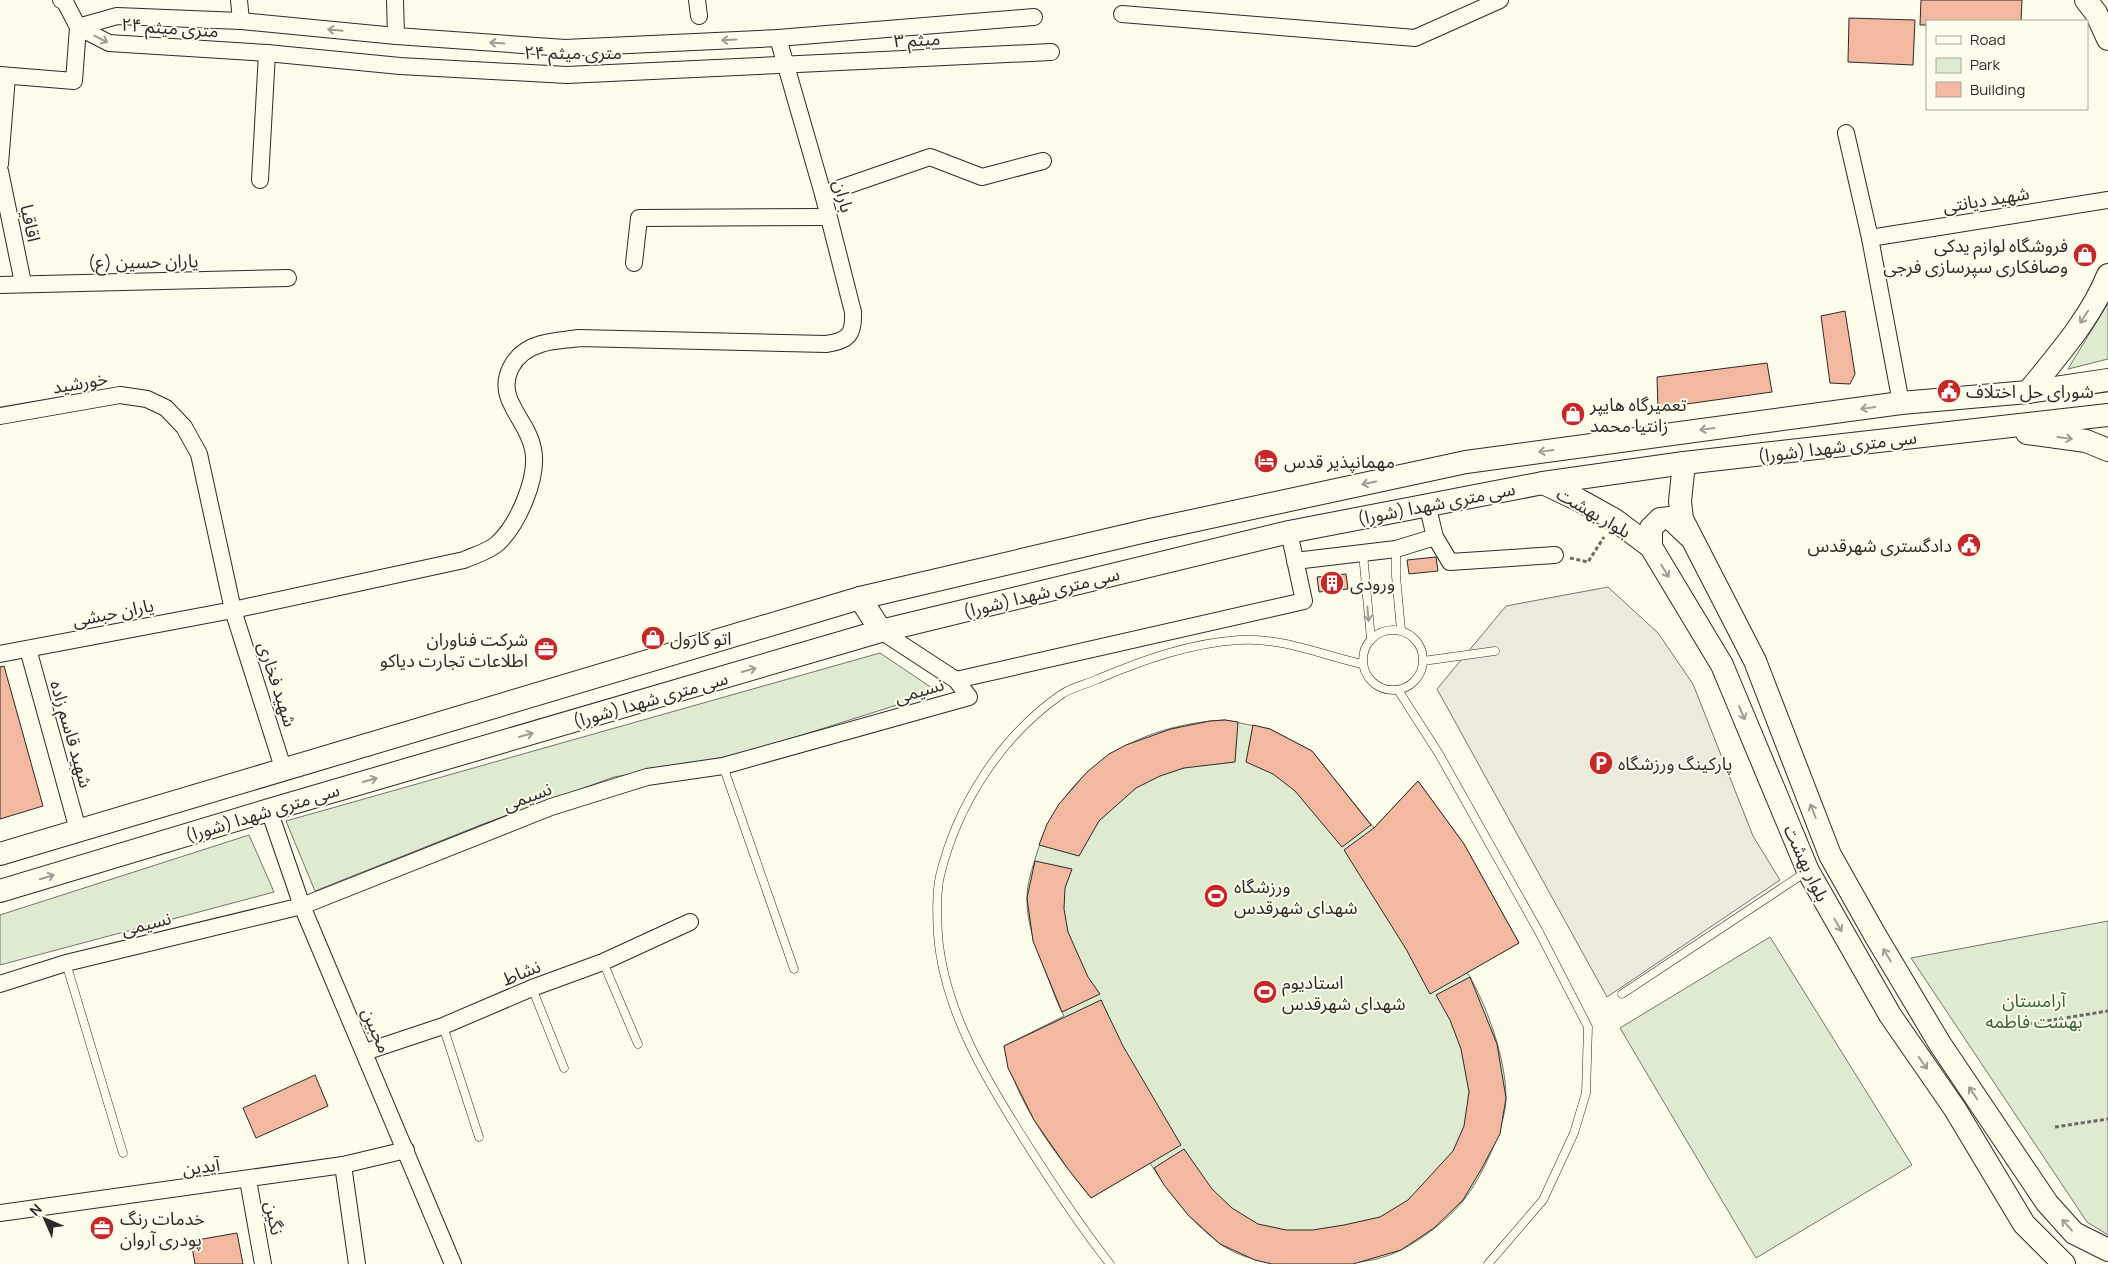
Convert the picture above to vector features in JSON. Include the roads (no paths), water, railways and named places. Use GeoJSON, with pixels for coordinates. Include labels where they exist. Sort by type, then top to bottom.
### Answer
{"type":"FeatureCollection","features":[{"type":"Feature","properties":{"kind":"main road"},"geometry":{"type":"LineString","coordinates":[[2091,6],[2108,39]]}},
{"type":"Feature","properties":{"kind":"main road"},"geometry":{"type":"LineString","coordinates":[[2091,6],[2108,48]]}},
{"type":"Feature","properties":{"kind":"main road"},"geometry":{"type":"LineString","coordinates":[[2028,392],[2076,330],[2102,289],[2108,275]]}},
{"type":"Feature","properties":{"kind":"main road","name":"سی متری شهدا (شورا)"},"geometry":{"type":"LineString","coordinates":[[0,854],[860,598],[1150,530],[1466,462],[1901,403],[2028,392],[2108,380]]}},
{"type":"Feature","properties":{"kind":"main road"},"geometry":{"type":"LineString","coordinates":[[1901,403],[1906,437]]}},
{"type":"Feature","properties":{"kind":"main road","name":"سی متری شهدا (شورا)"},"geometry":{"type":"LineString","coordinates":[[0,891],[269,810],[881,631],[1290,532],[1543,483],[1906,437],[1999,429],[2108,415]]}},
{"type":"Feature","properties":{"kind":"main road"},"geometry":{"type":"LineString","coordinates":[[1999,429],[2086,441],[2108,450]]}},
{"type":"Feature","properties":{"kind":"main road","name":"بلوار بهشت"},"geometry":{"type":"LineString","coordinates":[[1684,464],[1680,501],[1682,518],[1690,537],[1755,661],[1830,855],[1940,1044],[2047,1203],[2074,1233],[2108,1250]]}},
{"type":"Feature","properties":{"kind":"main road","name":"بلوار بهشت"},"geometry":{"type":"LineString","coordinates":[[1543,483],[1615,520],[1651,547],[1722,665],[1806,866],[1890,1015],[1955,1109],[2024,1224],[2064,1264]]}},
{"type":"Feature","properties":{"kind":"main road"},"geometry":{"type":"LineString","coordinates":[[1651,547],[1651,528],[1660,519],[1670,518],[1690,537]]}},
{"type":"Feature","properties":{"kind":"main road"},"geometry":{"type":"LineString","coordinates":[[860,598],[881,631]]}},
{"type":"Feature","properties":{"kind":"main road"},"geometry":{"type":"LineString","coordinates":[[1806,866],[1830,855]]}},
{"type":"Feature","properties":{"kind":"street"},"geometry":{"type":"LineString","coordinates":[[0,164],[4,75],[74,81],[78,27],[63,0]]}},
{"type":"Feature","properties":{"kind":"street"},"geometry":{"type":"LineString","coordinates":[[239,0],[241,21]]}},
{"type":"Feature","properties":{"kind":"street"},"geometry":{"type":"LineString","coordinates":[[395,0],[396,36]]}},
{"type":"Feature","properties":{"kind":"street"},"geometry":{"type":"LineString","coordinates":[[1122,14],[1415,38],[1500,0]]}},
{"type":"Feature","properties":{"kind":"street","name":"۲۴ متری میثم"},"geometry":{"type":"LineString","coordinates":[[78,27],[117,16],[241,21],[396,36],[565,48],[778,38]]}},
{"type":"Feature","properties":{"kind":"street","name":"میثم ۳"},"geometry":{"type":"LineString","coordinates":[[778,38],[1034,18]]}},
{"type":"Feature","properties":{"kind":"street","name":"۲۴ متری میثم"},"geometry":{"type":"LineString","coordinates":[[78,27],[109,43],[267,53],[400,66],[567,75],[785,66]]}},
{"type":"Feature","properties":{"kind":"street","name":"باران"},"geometry":{"type":"LineString","coordinates":[[778,38],[823,194],[853,312],[854,328],[848,337]]}},
{"type":"Feature","properties":{"kind":"street"},"geometry":{"type":"LineString","coordinates":[[565,48],[567,75]]}},
{"type":"Feature","properties":{"kind":"street","name":"میثم ۳"},"geometry":{"type":"LineString","coordinates":[[785,66],[1051,52]]}},
{"type":"Feature","properties":{"kind":"street"},"geometry":{"type":"LineString","coordinates":[[260,180],[267,53]]}},
{"type":"Feature","properties":{"kind":"street"},"geometry":{"type":"LineString","coordinates":[[1846,133],[1870,238],[1901,403]]}},
{"type":"Feature","properties":{"kind":"street"},"geometry":{"type":"LineString","coordinates":[[823,194],[930,157],[982,177],[1043,161]]}},
{"type":"Feature","properties":{"kind":"street","name":"اقاقیا"},"geometry":{"type":"LineString","coordinates":[[0,172],[23,283]]}},
{"type":"Feature","properties":{"kind":"street","name":"شهید دیانتی"},"geometry":{"type":"LineString","coordinates":[[1870,238],[2108,200]]}},
{"type":"Feature","properties":{"kind":"street"},"geometry":{"type":"LineString","coordinates":[[634,263],[639,218],[828,217]]}},
{"type":"Feature","properties":{"kind":"street","name":"یاران حسین (ع)"},"geometry":{"type":"LineString","coordinates":[[0,285],[288,278]]}},
{"type":"Feature","properties":{"kind":"street","name":"یاران حبشی"},"geometry":{"type":"LineString","coordinates":[[0,654],[233,610],[464,560],[498,544],[516,518],[527,496],[533,471],[534,451],[529,434],[511,404],[505,388],[507,371],[518,357],[540,344],[579,338],[826,344],[838,342],[848,337]]}},
{"type":"Feature","properties":{"kind":"street","name":"خورشید"},"geometry":{"type":"LineString","coordinates":[[0,416],[120,396],[147,399],[166,408]]}},
{"type":"Feature","properties":{"kind":"street","name":"شهید فخاری"},"geometry":{"type":"LineString","coordinates":[[166,408],[184,427],[199,454],[233,610],[284,771]]}},
{"type":"Feature","properties":{"kind":"street"},"geometry":{"type":"LineString","coordinates":[[1427,504],[1435,537],[1450,562],[1555,555]]}},
{"type":"Feature","properties":{"kind":"street"},"geometry":{"type":"LineString","coordinates":[[956,680],[1304,601],[1290,532]]}},
{"type":"Feature","properties":{"kind":"street"},"geometry":{"type":"LineString","coordinates":[[1295,561],[1396,549],[1435,537]]}},
{"type":"Feature","properties":{"kind":"street","name":"نسیمی"},"geometry":{"type":"LineString","coordinates":[[0,984],[66,963],[302,906],[551,807],[647,777],[724,766],[969,697],[956,680],[881,631]]}},
{"type":"Feature","properties":{"kind":"street","name":"شهید قاسم زاده"},"geometry":{"type":"LineString","coordinates":[[28,649],[78,830]]}},
{"type":"Feature","properties":{"kind":"street","name":"محبین"},"geometry":{"type":"LineString","coordinates":[[269,810],[302,906],[453,1264]]}},
{"type":"Feature","properties":{"kind":"street","name":"نشاط"},"geometry":{"type":"LineString","coordinates":[[365,1052],[444,1026],[532,988],[603,962],[690,922]]}},
{"type":"Feature","properties":{"kind":"street","name":"آیدین"},"geometry":{"type":"LineString","coordinates":[[0,1213],[343,1166],[406,1150]]}},
{"type":"Feature","properties":{"kind":"street"},"geometry":{"type":"LineString","coordinates":[[343,1166],[357,1264]]}},
{"type":"Feature","properties":{"kind":"street","name":"نگین"},"geometry":{"type":"LineString","coordinates":[[248,1180],[263,1264]]}},
{"type":"Feature","properties":{"kind":"lane"},"geometry":{"type":"LineString","coordinates":[[1396,549],[1396,576],[1401,630]]}},
{"type":"Feature","properties":{"kind":"lane"},"geometry":{"type":"LineString","coordinates":[[1363,554],[1370,639],[1362,655],[1365,674],[1379,687],[1398,690],[1416,680],[1424,661],[1418,642],[1411,634],[1401,630],[1385,630],[1370,639]]}},
{"type":"Feature","properties":{"kind":"lane"},"geometry":{"type":"LineString","coordinates":[[1110,1264],[1084,1232],[1003,1107],[976,1059],[950,996],[938,936],[939,878],[958,822],[982,778],[1021,726],[1064,693],[1117,671],[1177,650],[1239,640],[1283,642],[1362,664]]}},
{"type":"Feature","properties":{"kind":"lane"},"geometry":{"type":"LineString","coordinates":[[1424,661],[1495,652]]}},
{"type":"Feature","properties":{"kind":"lane"},"geometry":{"type":"LineString","coordinates":[[1398,690],[1453,779],[1539,932],[1588,1027],[1586,1093],[1574,1133],[1543,1200],[1488,1264]]}},
{"type":"Feature","properties":{"kind":"lane"},"geometry":{"type":"LineString","coordinates":[[724,766],[794,969]]}},
{"type":"Feature","properties":{"kind":"lane"},"geometry":{"type":"LineString","coordinates":[[1622,994],[1806,866]]}},
{"type":"Feature","properties":{"kind":"lane"},"geometry":{"type":"LineString","coordinates":[[603,962],[638,1044]]}},
{"type":"Feature","properties":{"kind":"lane"},"geometry":{"type":"LineString","coordinates":[[66,963],[122,1153]]}},
{"type":"Feature","properties":{"kind":"lane"},"geometry":{"type":"LineString","coordinates":[[532,988],[564,1068]]}},
{"type":"Feature","properties":{"kind":"lane"},"geometry":{"type":"LineString","coordinates":[[444,1026],[479,1137]]}},
{"type":"Feature","properties":{"kind":"place","name":"فروشگاه لوازم یدکی وصافکاری سپرسازی فرجی"},"geometry":{"type":"Point","coordinates":[2085,255]}},
{"type":"Feature","properties":{"kind":"place","name":"شورای حل اختلاف"},"geometry":{"type":"Point","coordinates":[1949,391]}},
{"type":"Feature","properties":{"kind":"place","name":"تعمیرگاه هایپر زانتیا محمد"},"geometry":{"type":"Point","coordinates":[1573,414]}},
{"type":"Feature","properties":{"kind":"place","name":"مهمانپذیر قدس"},"geometry":{"type":"Point","coordinates":[1266,461]}},
{"type":"Feature","properties":{"kind":"place","name":"دادگستری شهرقدس"},"geometry":{"type":"Point","coordinates":[1969,545]}},
{"type":"Feature","properties":{"kind":"place","name":"ورودی"},"geometry":{"type":"Point","coordinates":[1332,583]}},
{"type":"Feature","properties":{"kind":"place","name":"اتو کارول"},"geometry":{"type":"Point","coordinates":[653,638]}},
{"type":"Feature","properties":{"kind":"place","name":"شرکت فناوران اطلاعات تجارت دیاکو"},"geometry":{"type":"Point","coordinates":[546,649]}},
{"type":"Feature","properties":{"kind":"place","name":"پارکینگ ورزشگاه"},"geometry":{"type":"Point","coordinates":[1601,763]}},
{"type":"Feature","properties":{"kind":"place","name":"ورزشگاه شهدای شهرقدس"},"geometry":{"type":"Point","coordinates":[1216,896]}},
{"type":"Feature","properties":{"kind":"place","name":"استادیوم شهدای شهرقدس"},"geometry":{"type":"Point","coordinates":[1265,992]}},
{"type":"Feature","properties":{"kind":"place","name":"خدمات رنگ پودری آروان"},"geometry":{"type":"Point","coordinates":[102,1228]}},
{"type":"Feature","properties":{"kind":"park label","name":"آرامستان بهشت فاطمه"},"geometry":{"type":"Point","coordinates":[2034,1010]}}]}
